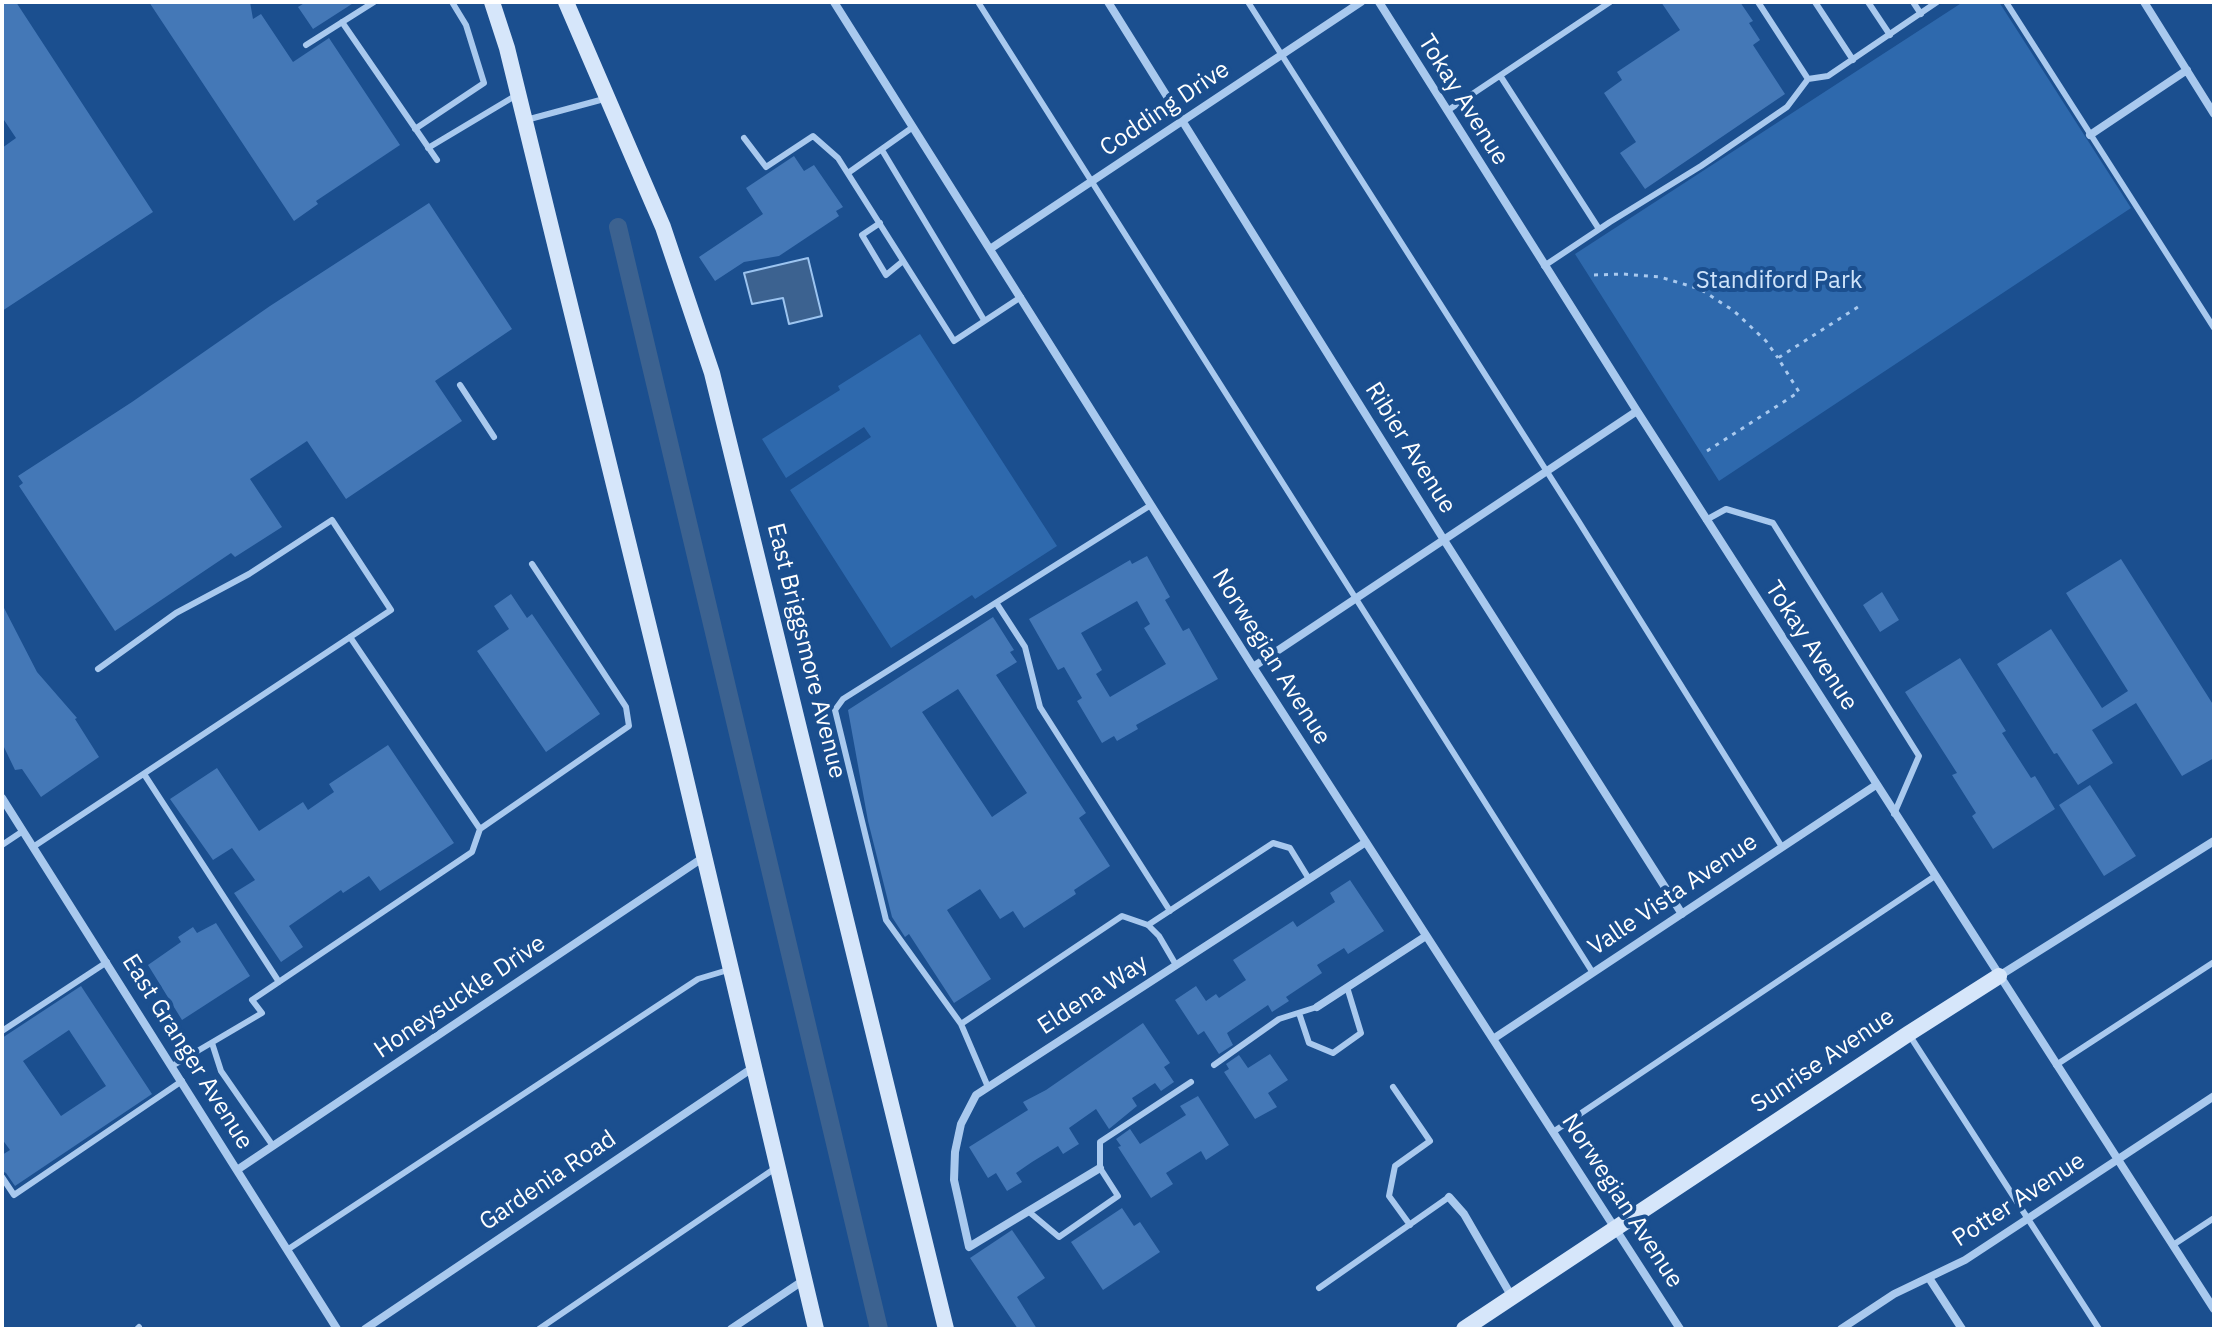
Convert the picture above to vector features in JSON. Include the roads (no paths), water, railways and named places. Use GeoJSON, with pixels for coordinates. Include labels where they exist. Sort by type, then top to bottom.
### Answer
{"type":"FeatureCollection","features":[{"type":"Feature","properties":{"kind":"main road"},"geometry":{"type":"LineString","coordinates":[[492,2],[518,94],[816,1329]]}},
{"type":"Feature","properties":{"kind":"main road","name":"East Briggsmore Avenue"},"geometry":{"type":"LineString","coordinates":[[566,2],[663,227],[716,388],[946,1329]]}},
{"type":"Feature","properties":{"kind":"main road","name":"Sunrise Avenue"},"geometry":{"type":"LineString","coordinates":[[1464,1329],[1999,976]]}},
{"type":"Feature","properties":{"kind":"street","name":"Norwegian Avenue"},"geometry":{"type":"LineString","coordinates":[[834,2],[1253,667],[1680,1329]]}},
{"type":"Feature","properties":{"kind":"street","name":"Ribier Avenue"},"geometry":{"type":"LineString","coordinates":[[1108,2],[1682,914]]}},
{"type":"Feature","properties":{"kind":"street","name":"Codding Drive"},"geometry":{"type":"LineString","coordinates":[[990,249],[1361,2]]}},
{"type":"Feature","properties":{"kind":"street","name":"Tokay Avenue"},"geometry":{"type":"LineString","coordinates":[[1379,2],[1706,520],[2214,1309]]}},
{"type":"Feature","properties":{"kind":"street"},"geometry":{"type":"LineString","coordinates":[[2144,2],[2214,114]]}},
{"type":"Feature","properties":{"kind":"street"},"geometry":{"type":"LineString","coordinates":[[2090,135],[2187,70]]}},
{"type":"Feature","properties":{"kind":"street"},"geometry":{"type":"LineString","coordinates":[[1253,667],[1637,411]]}},
{"type":"Feature","properties":{"kind":"street","name":"Valle Vista Avenue"},"geometry":{"type":"LineString","coordinates":[[1493,1039],[1876,785]]}},
{"type":"Feature","properties":{"kind":"street","name":"East Granger Avenue"},"geometry":{"type":"LineString","coordinates":[[2,798],[337,1329]]}},
{"type":"Feature","properties":{"kind":"street","name":"Sunrise Avenue"},"geometry":{"type":"LineString","coordinates":[[1999,976],[2214,841]]}},
{"type":"Feature","properties":{"kind":"street","name":"Eldena Way"},"geometry":{"type":"LineString","coordinates":[[1028,1211],[969,1247],[954,1180],[955,1152],[961,1124],[976,1095],[1366,842]]}},
{"type":"Feature","properties":{"kind":"street","name":"Honeysuckle Drive"},"geometry":{"type":"LineString","coordinates":[[237,1170],[704,857]]}},
{"type":"Feature","properties":{"kind":"street"},"geometry":{"type":"LineString","coordinates":[[1317,1007],[1426,936]]}},
{"type":"Feature","properties":{"kind":"street","name":"Gardenia Road"},"geometry":{"type":"LineString","coordinates":[[365,1329],[754,1067]]}},
{"type":"Feature","properties":{"kind":"street","name":"Potter Avenue"},"geometry":{"type":"LineString","coordinates":[[1841,1329],[1894,1294],[1965,1260],[2214,1096]]}},
{"type":"Feature","properties":{"kind":"street"},"geometry":{"type":"LineString","coordinates":[[1028,1211],[1100,1168]]}},
{"type":"Feature","properties":{"kind":"street"},"geometry":{"type":"LineString","coordinates":[[1449,1197],[1464,1214],[1512,1297]]}},
{"type":"Feature","properties":{"kind":"street"},"geometry":{"type":"LineString","coordinates":[[1929,1278],[1962,1329]]}},
{"type":"Feature","properties":{"kind":"street"},"geometry":{"type":"LineString","coordinates":[[731,1329],[804,1280]]}},
{"type":"Feature","properties":{"kind":"lane"},"geometry":{"type":"LineString","coordinates":[[306,45],[374,2]]}},
{"type":"Feature","properties":{"kind":"lane"},"geometry":{"type":"LineString","coordinates":[[415,129],[484,83],[466,25],[452,2]]}},
{"type":"Feature","properties":{"kind":"lane"},"geometry":{"type":"LineString","coordinates":[[978,2],[1593,973]]}},
{"type":"Feature","properties":{"kind":"lane"},"geometry":{"type":"LineString","coordinates":[[1248,2],[1782,847]]}},
{"type":"Feature","properties":{"kind":"lane"},"geometry":{"type":"LineString","coordinates":[[1447,111],[1610,2]]}},
{"type":"Feature","properties":{"kind":"lane"},"geometry":{"type":"LineString","coordinates":[[1758,2],[1808,79]]}},
{"type":"Feature","properties":{"kind":"lane"},"geometry":{"type":"LineString","coordinates":[[1815,2],[1853,60]]}},
{"type":"Feature","properties":{"kind":"lane"},"geometry":{"type":"LineString","coordinates":[[1868,2],[1890,35]]}},
{"type":"Feature","properties":{"kind":"lane"},"geometry":{"type":"LineString","coordinates":[[1913,2],[1921,14]]}},
{"type":"Feature","properties":{"kind":"lane"},"geometry":{"type":"LineString","coordinates":[[1544,266],[1688,175],[1787,107],[1808,79],[1828,76],[1937,2]]}},
{"type":"Feature","properties":{"kind":"lane"},"geometry":{"type":"LineString","coordinates":[[2006,2],[2214,328]]}},
{"type":"Feature","properties":{"kind":"lane"},"geometry":{"type":"LineString","coordinates":[[342,22],[437,160]]}},
{"type":"Feature","properties":{"kind":"lane"},"geometry":{"type":"LineString","coordinates":[[1501,77],[1599,229]]}},
{"type":"Feature","properties":{"kind":"lane"},"geometry":{"type":"LineString","coordinates":[[428,148],[518,94]]}},
{"type":"Feature","properties":{"kind":"lane"},"geometry":{"type":"LineString","coordinates":[[524,120],[608,98]]}},
{"type":"Feature","properties":{"kind":"lane"},"geometry":{"type":"LineString","coordinates":[[848,173],[913,127]]}},
{"type":"Feature","properties":{"kind":"lane"},"geometry":{"type":"LineString","coordinates":[[744,138],[766,167],[813,136],[838,158],[954,341],[1021,297]]}},
{"type":"Feature","properties":{"kind":"lane"},"geometry":{"type":"LineString","coordinates":[[882,150],[984,320]]}},
{"type":"Feature","properties":{"kind":"lane"},"geometry":{"type":"LineString","coordinates":[[880,223],[862,235],[886,275],[903,261]]}},
{"type":"Feature","properties":{"kind":"lane"},"geometry":{"type":"LineString","coordinates":[[460,385],[494,437]]}},
{"type":"Feature","properties":{"kind":"lane"},"geometry":{"type":"LineString","coordinates":[[988,1087],[961,1024],[886,920],[835,710],[843,699],[1151,505]]}},
{"type":"Feature","properties":{"kind":"lane"},"geometry":{"type":"LineString","coordinates":[[1706,520],[1726,509],[1773,523],[1919,756],[1894,814]]}},
{"type":"Feature","properties":{"kind":"lane"},"geometry":{"type":"LineString","coordinates":[[33,847],[391,610],[332,520],[249,574],[176,613],[98,669]]}},
{"type":"Feature","properties":{"kind":"lane"},"geometry":{"type":"LineString","coordinates":[[172,1066],[262,1013],[252,1000],[472,852],[480,829],[629,726],[626,707],[532,564]]}},
{"type":"Feature","properties":{"kind":"lane"},"geometry":{"type":"LineString","coordinates":[[997,604],[1025,647],[1040,707],[1170,911]]}},
{"type":"Feature","properties":{"kind":"lane"},"geometry":{"type":"LineString","coordinates":[[350,637],[480,829]]}},
{"type":"Feature","properties":{"kind":"lane"},"geometry":{"type":"LineString","coordinates":[[144,774],[279,982]]}},
{"type":"Feature","properties":{"kind":"lane"},"geometry":{"type":"LineString","coordinates":[[2,845],[23,831]]}},
{"type":"Feature","properties":{"kind":"lane"},"geometry":{"type":"LineString","coordinates":[[1148,925],[1273,843],[1290,848],[1309,879]]}},
{"type":"Feature","properties":{"kind":"lane"},"geometry":{"type":"LineString","coordinates":[[1553,1132],[1935,876]]}},
{"type":"Feature","properties":{"kind":"lane"},"geometry":{"type":"LineString","coordinates":[[961,1024],[1122,916],[1148,925],[1159,936],[1176,965]]}},
{"type":"Feature","properties":{"kind":"lane"},"geometry":{"type":"LineString","coordinates":[[2,1031],[107,962]]}},
{"type":"Feature","properties":{"kind":"lane"},"geometry":{"type":"LineString","coordinates":[[2056,1065],[2214,962]]}},
{"type":"Feature","properties":{"kind":"lane"},"geometry":{"type":"LineString","coordinates":[[287,1250],[698,979],[731,969]]}},
{"type":"Feature","properties":{"kind":"lane"},"geometry":{"type":"LineString","coordinates":[[1299,1013],[1309,1043],[1333,1053],[1361,1033],[1347,987]]}},
{"type":"Feature","properties":{"kind":"lane"},"geometry":{"type":"LineString","coordinates":[[1214,1065],[1279,1019],[1317,1007]]}},
{"type":"Feature","properties":{"kind":"lane"},"geometry":{"type":"LineString","coordinates":[[1908,1034],[2099,1329]]}},
{"type":"Feature","properties":{"kind":"lane"},"geometry":{"type":"LineString","coordinates":[[212,1043],[221,1071],[273,1146]]}},
{"type":"Feature","properties":{"kind":"lane"},"geometry":{"type":"LineString","coordinates":[[2,1177],[14,1195],[182,1081]]}},
{"type":"Feature","properties":{"kind":"lane"},"geometry":{"type":"LineString","coordinates":[[1028,1211],[1059,1237],[1118,1196],[1100,1168],[1100,1142],[1191,1082]]}},
{"type":"Feature","properties":{"kind":"lane"},"geometry":{"type":"LineString","coordinates":[[1393,1087],[1430,1141],[1395,1166],[1389,1196],[1410,1225]]}},
{"type":"Feature","properties":{"kind":"lane"},"geometry":{"type":"LineString","coordinates":[[539,1329],[778,1167]]}},
{"type":"Feature","properties":{"kind":"lane"},"geometry":{"type":"LineString","coordinates":[[1319,1288],[1449,1197]]}},
{"type":"Feature","properties":{"kind":"lane"},"geometry":{"type":"LineString","coordinates":[[2173,1245],[2214,1218]]}},
{"type":"Feature","properties":{"kind":"waterway"},"geometry":{"type":"LineString","coordinates":[[618,227],[879,1329]]}},
{"type":"Feature","properties":{"kind":"park label","name":"Standiford Park"},"geometry":{"type":"Point","coordinates":[1779,281]}}]}
